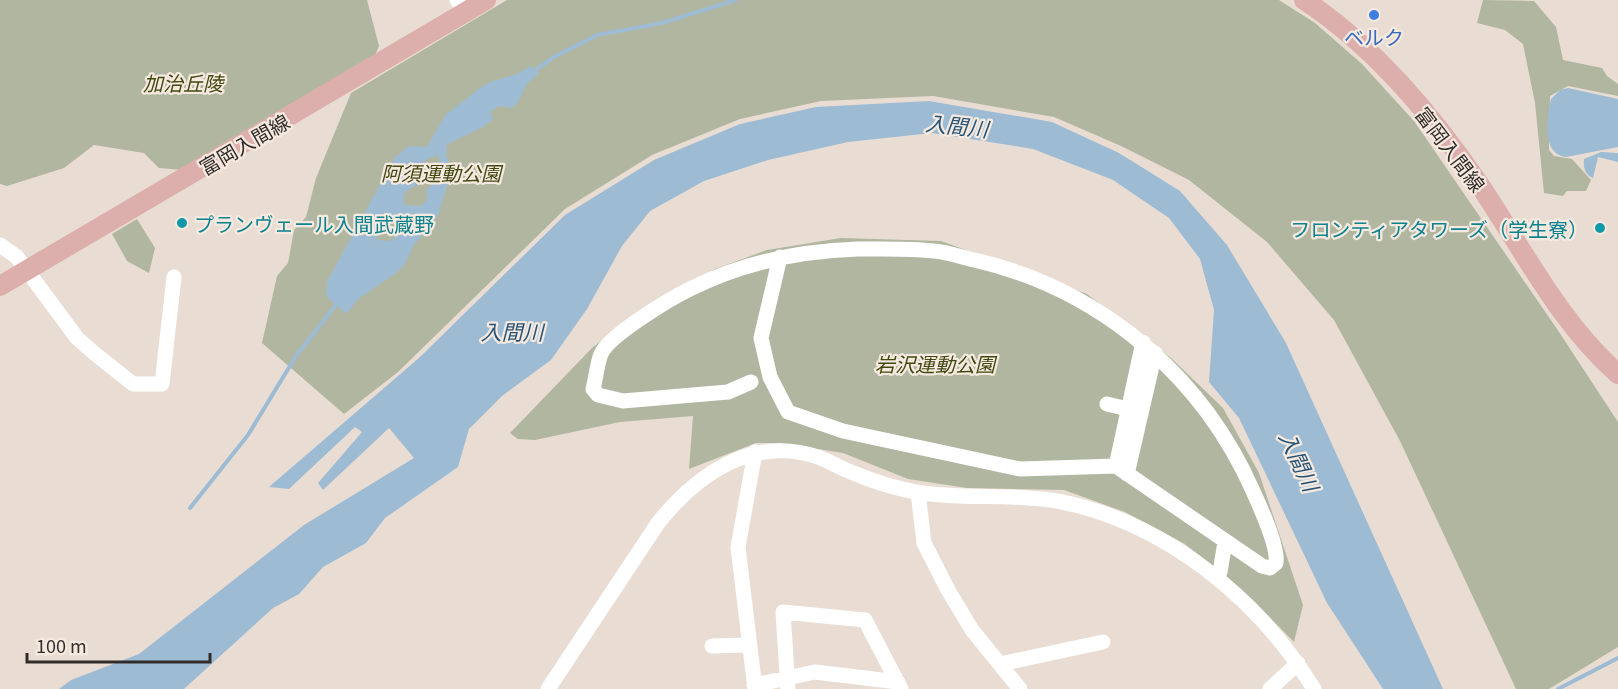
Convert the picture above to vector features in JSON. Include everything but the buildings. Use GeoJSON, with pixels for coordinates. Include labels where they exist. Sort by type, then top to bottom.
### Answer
{"type":"FeatureCollection","features":[{"type":"Feature","properties":{"kind":"main road","name":"富岡入間線"},"geometry":{"type":"LineString","coordinates":[[0,286],[461,6],[486,0]]}},
{"type":"Feature","properties":{"kind":"main road","name":"富岡入間線"},"geometry":{"type":"LineString","coordinates":[[1304,0],[1391,73],[1433,122],[1478,183],[1572,325],[1618,374]]}},
{"type":"Feature","properties":{"kind":"street"},"geometry":{"type":"LineString","coordinates":[[0,245],[17,257],[77,338],[133,384],[162,384],[174,277]]}},
{"type":"Feature","properties":{"kind":"street"},"geometry":{"type":"LineString","coordinates":[[762,379],[729,392],[623,401],[598,395],[593,389],[602,352],[647,314],[712,278],[780,257],[826,250],[892,249],[936,251],[1002,266],[1091,307],[1149,347],[1195,395],[1233,451],[1260,508],[1274,547],[1275,565],[1265,567],[1121,470],[1020,469],[843,431],[788,412],[762,379],[761,338],[780,257]]}},
{"type":"Feature","properties":{"kind":"street"},"geometry":{"type":"LineString","coordinates":[[1121,470],[1149,347]]}},
{"type":"Feature","properties":{"kind":"street"},"geometry":{"type":"LineString","coordinates":[[1107,404],[1135,411]]}},
{"type":"Feature","properties":{"kind":"street"},"geometry":{"type":"LineString","coordinates":[[548,689],[658,523],[676,500],[698,481],[729,462],[755,452],[789,450],[818,457],[881,484],[918,492],[1056,501],[1130,524],[1201,566],[1242,599],[1262,618],[1298,663],[1314,689]]}},
{"type":"Feature","properties":{"kind":"street"},"geometry":{"type":"LineString","coordinates":[[755,452],[738,547],[754,687],[788,684],[815,672],[900,686]]}},
{"type":"Feature","properties":{"kind":"street"},"geometry":{"type":"LineString","coordinates":[[918,492],[924,543],[972,630],[1020,689]]}},
{"type":"Feature","properties":{"kind":"street"},"geometry":{"type":"LineString","coordinates":[[1220,572],[1225,542]]}},
{"type":"Feature","properties":{"kind":"street"},"geometry":{"type":"LineString","coordinates":[[788,684],[783,612],[866,620],[900,686]]}},
{"type":"Feature","properties":{"kind":"street"},"geometry":{"type":"LineString","coordinates":[[1000,664],[1103,642]]}},
{"type":"Feature","properties":{"kind":"street"},"geometry":{"type":"LineString","coordinates":[[712,646],[748,645]]}},
{"type":"Feature","properties":{"kind":"street"},"geometry":{"type":"LineString","coordinates":[[1270,689],[1298,663]]}},
{"type":"Feature","properties":{"kind":"green space","name":"加治丘陵"},"geometry":{"type":"Polygon","coordinates":[[[0,0],[367,0],[379,46],[374,58],[194,171],[159,168],[144,153],[94,145],[64,168],[7,186],[0,184],[0,0]]]}},
{"type":"Feature","properties":{"kind":"green space","name":"阿須運動公園"},"geometry":{"type":"Polygon","coordinates":[[[507,0],[1279,0],[1315,23],[1362,64],[1414,121],[1618,422],[1618,647],[1549,689],[1516,689],[1400,441],[1334,320],[1267,242],[1189,180],[1121,146],[1054,117],[933,96],[821,101],[740,119],[652,155],[565,209],[398,372],[344,414],[262,343],[277,276],[288,263],[294,230],[306,217],[316,178],[351,93],[507,0]]]}},
{"type":"Feature","properties":{"kind":"green space"},"geometry":{"type":"Polygon","coordinates":[[[1483,0],[1534,1],[1556,27],[1563,60],[1602,68],[1607,76],[1618,84],[1618,96],[1568,86],[1550,96],[1549,150],[1554,156],[1572,159],[1591,180],[1586,191],[1567,191],[1563,196],[1544,193],[1535,103],[1523,44],[1505,30],[1477,23],[1483,0]]]}},
{"type":"Feature","properties":{"kind":"green space"},"geometry":{"type":"Polygon","coordinates":[[[137,219],[155,248],[149,273],[127,261],[112,234],[137,219]]]}},
{"type":"Feature","properties":{"kind":"green space","name":"岩沢運動公園"},"geometry":{"type":"Polygon","coordinates":[[[841,238],[941,241],[1087,294],[1171,358],[1223,408],[1259,473],[1303,605],[1294,642],[1252,599],[1185,544],[1125,512],[1064,490],[967,488],[908,479],[843,453],[779,443],[756,443],[689,469],[693,416],[620,422],[535,440],[518,439],[510,433],[592,348],[651,303],[715,269],[767,250],[841,238]]]}},
{"type":"Feature","properties":{"kind":"water"},"geometry":{"type":"Polygon","coordinates":[[[531,66],[539,73],[527,84],[517,104],[510,108],[499,106],[490,112],[493,118],[486,125],[447,145],[446,156],[452,169],[439,212],[432,225],[413,246],[405,264],[396,273],[358,299],[346,314],[326,296],[327,282],[395,157],[409,146],[427,147],[445,115],[487,83],[517,74],[531,66]],[[438,155],[425,160],[424,165],[416,171],[420,179],[418,184],[405,194],[405,205],[421,206],[427,200],[426,191],[437,179],[440,171],[438,155]],[[392,216],[379,222],[375,227],[378,240],[390,241],[411,225],[411,220],[406,216],[392,216]]]}},
{"type":"Feature","properties":{"kind":"water"},"geometry":{"type":"Polygon","coordinates":[[[1568,88],[1618,99],[1618,147],[1566,157],[1553,149],[1549,142],[1547,125],[1551,99],[1560,90],[1568,88]]]}},
{"type":"Feature","properties":{"kind":"water","name":"入間川"},"geometry":{"type":"Polygon","coordinates":[[[929,101],[1052,122],[1119,153],[1180,191],[1227,245],[1286,343],[1443,689],[1383,689],[1327,603],[1239,418],[1209,382],[1214,310],[1200,259],[1169,218],[1113,180],[1033,149],[932,133],[848,142],[768,160],[704,181],[650,211],[622,246],[587,309],[551,360],[502,396],[469,429],[458,467],[385,518],[366,543],[323,567],[299,594],[273,608],[184,689],[59,689],[71,680],[139,654],[304,525],[414,458],[389,428],[323,490],[318,483],[362,432],[355,427],[289,489],[269,487],[420,357],[565,215],[654,160],[740,124],[816,107],[929,101]]]}},
{"type":"Feature","properties":{"kind":"water"},"geometry":{"type":"Polygon","coordinates":[[[1601,152],[1618,153],[1618,162],[1598,157],[1593,178],[1585,170],[1584,159],[1601,152]]]}},
{"type":"Feature","properties":{"kind":"waterway"},"geometry":{"type":"LineString","coordinates":[[537,69],[554,57],[597,35],[662,23],[736,0]]}},
{"type":"Feature","properties":{"kind":"waterway"},"geometry":{"type":"LineString","coordinates":[[190,508],[248,435],[296,356],[335,306]]}},
{"type":"Feature","properties":{"kind":"waterway"},"geometry":{"type":"LineString","coordinates":[[1558,689],[1618,658]]}},
{"type":"Feature","properties":{"kind":"place","name":"ベルク"},"geometry":{"type":"Point","coordinates":[1374,15]}},
{"type":"Feature","properties":{"kind":"place","name":"プランヴェール入間武蔵野"},"geometry":{"type":"Point","coordinates":[182,223]}},
{"type":"Feature","properties":{"kind":"place","name":"フロンティアタワーズ（学生寮）"},"geometry":{"type":"Point","coordinates":[1600,228]}}]}
